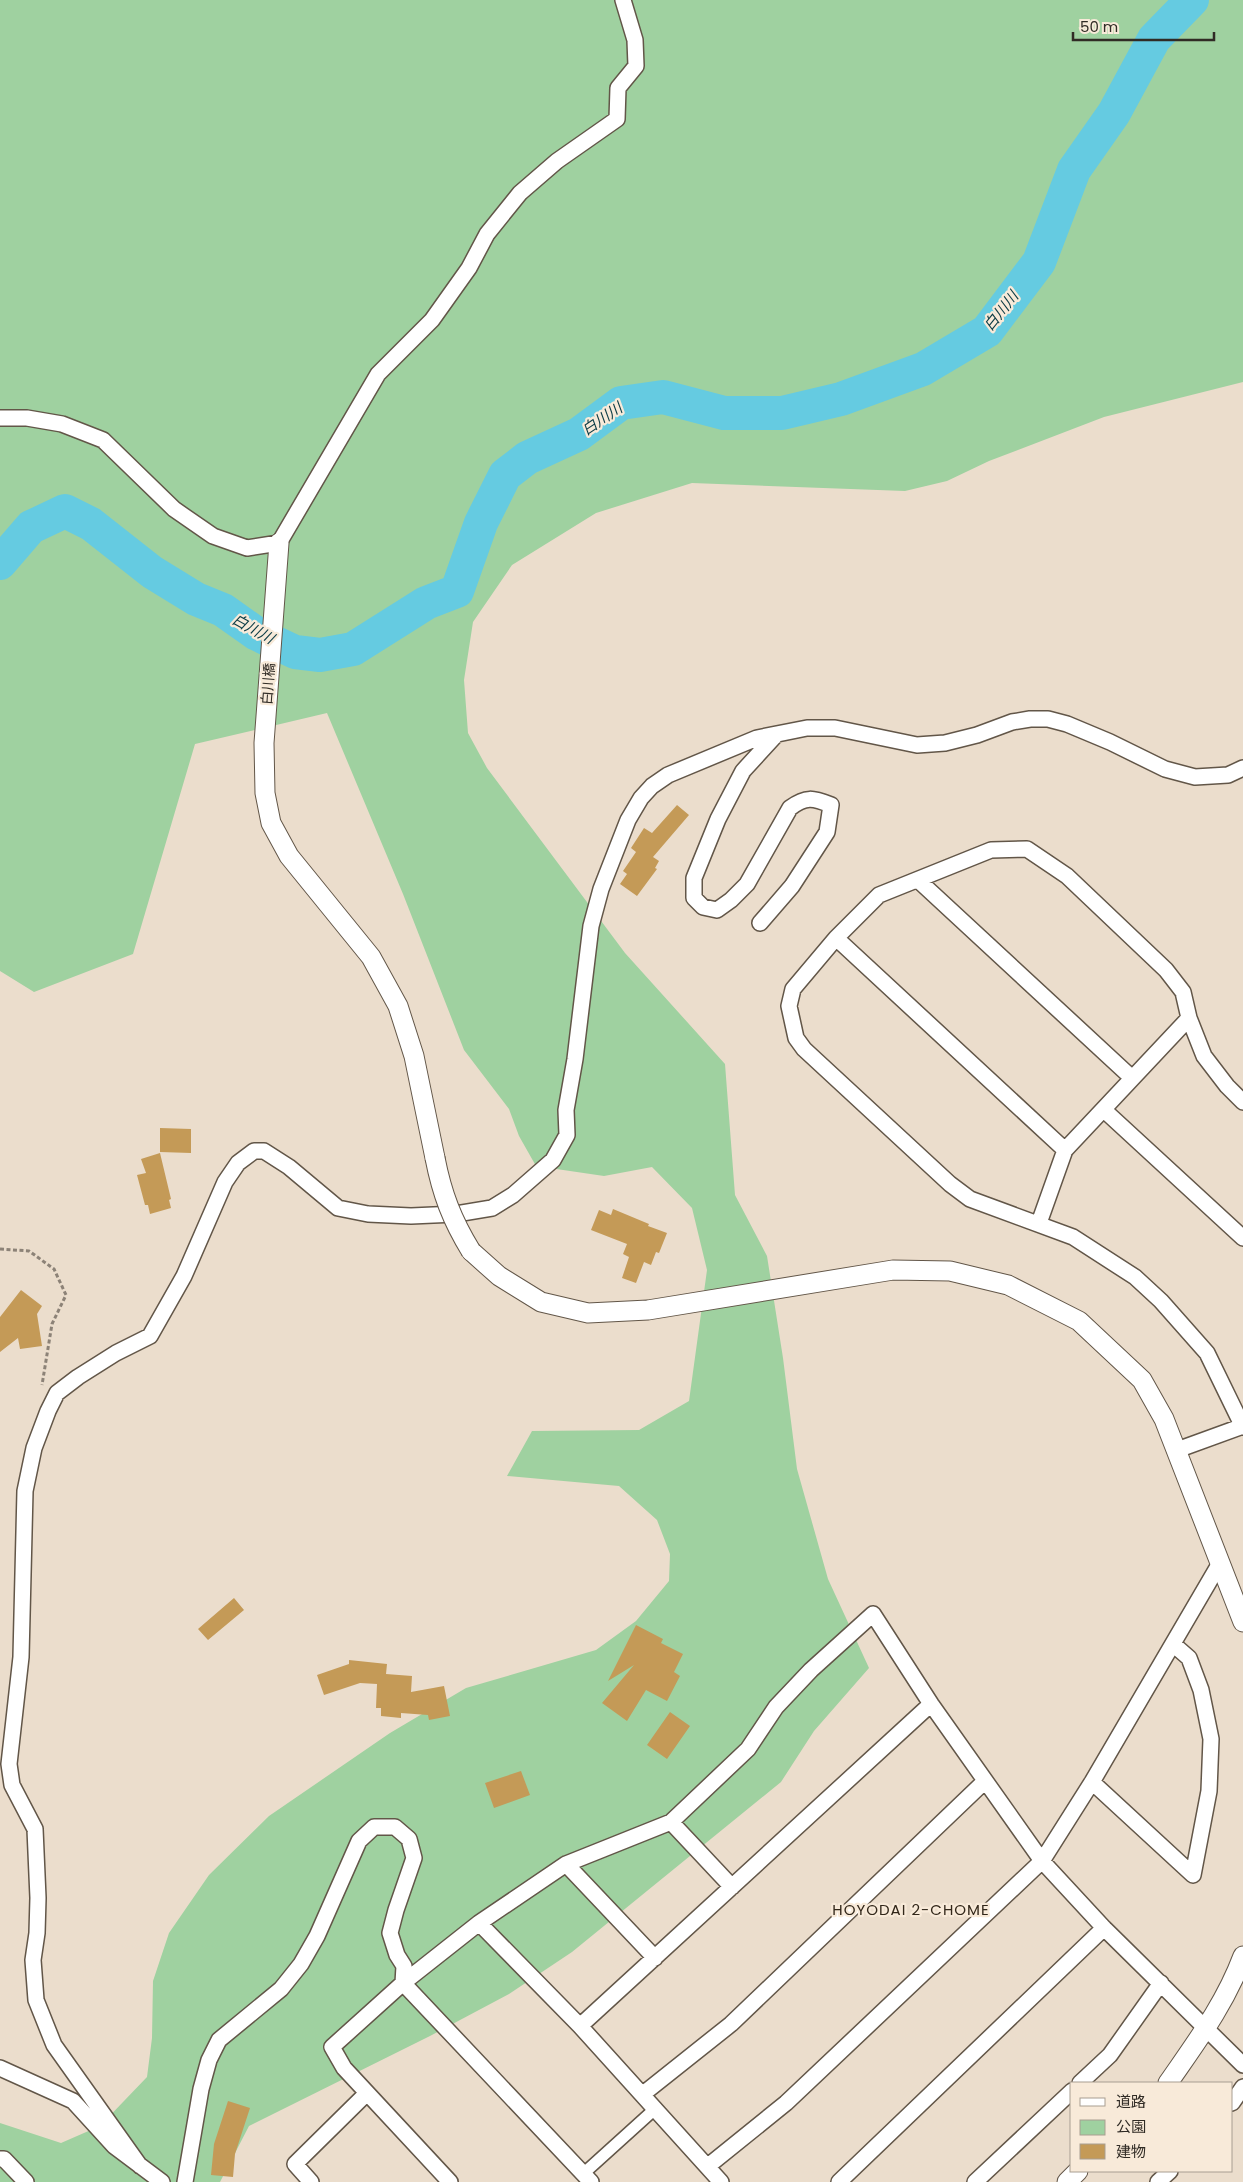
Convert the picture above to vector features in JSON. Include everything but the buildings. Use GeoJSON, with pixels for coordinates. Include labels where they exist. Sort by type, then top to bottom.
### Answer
{"type":"FeatureCollection","features":[{"type":"Feature","properties":{"kind":"street"},"geometry":{"type":"LineString","coordinates":[[0,418],[27,418],[62,424],[103,440],[174,509],[213,536],[247,548],[279,543],[378,374],[432,320],[469,268],[487,234],[520,194],[557,161],[617,119],[618,88],[636,66],[635,40],[623,0]]}},
{"type":"Feature","properties":{"kind":"street","name":"白川橋"},"geometry":{"type":"LineString","coordinates":[[279,543],[264,743],[266,793],[271,823],[288,856],[370,957],[398,1006],[414,1056],[445,1201],[456,1227],[471,1251],[499,1276],[540,1302],[588,1313],[648,1310],[893,1270],[950,1271],[1008,1285],[1079,1322],[1142,1380],[1164,1419],[1177,1450],[1243,1622]]}},
{"type":"Feature","properties":{"kind":"street"},"geometry":{"type":"LineString","coordinates":[[140,2166],[54,2045],[36,2000],[33,1960],[37,1933],[38,1898],[35,1829],[12,1784],[9,1764],[21,1657],[25,1491],[34,1448],[57,1393],[78,1377],[150,1336],[184,1276],[225,1182],[238,1163],[254,1151],[264,1151],[289,1167],[338,1208],[368,1214],[410,1216],[456,1214],[492,1208],[513,1195],[553,1160],[567,1135],[566,1110],[575,1059],[591,926],[601,889],[628,820],[641,798],[652,786],[668,775],[757,738],[807,728],[835,728],[917,745],[945,743],[978,735],[1012,722],[1048,719],[1067,724],[1110,742],[1165,769],[1195,777],[1228,775],[1243,768]]}},
{"type":"Feature","properties":{"kind":"street"},"geometry":{"type":"LineString","coordinates":[[760,923],[792,886],[827,832],[831,805],[816,800],[802,800],[790,808],[747,884],[731,900],[717,910],[702,907],[694,898],[694,878],[718,819],[743,771],[776,735]]}},
{"type":"Feature","properties":{"kind":"street"},"geometry":{"type":"LineString","coordinates":[[1177,1450],[1243,1426],[1207,1353],[1161,1301],[1135,1277],[1105,1256],[1073,1237],[970,1199],[950,1184],[804,1048],[796,1038],[789,1006],[794,989],[836,938],[879,894],[990,850],[1027,849],[1067,876],[1166,970],[1183,992],[1204,1056],[1227,1086],[1243,1102]]}},
{"type":"Feature","properties":{"kind":"street"},"geometry":{"type":"LineString","coordinates":[[918,880],[1132,1078]]}},
{"type":"Feature","properties":{"kind":"street"},"geometry":{"type":"LineString","coordinates":[[836,938],[1065,1150]]}},
{"type":"Feature","properties":{"kind":"street"},"geometry":{"type":"LineString","coordinates":[[1039,1223],[1065,1150],[1190,1018]]}},
{"type":"Feature","properties":{"kind":"street"},"geometry":{"type":"LineString","coordinates":[[1104,1110],[1243,1238]]}},
{"type":"Feature","properties":{"kind":"street"},"geometry":{"type":"LineString","coordinates":[[708,2166],[786,2103],[1042,1861],[1092,1782],[1220,1563]]}},
{"type":"Feature","properties":{"kind":"street"},"geometry":{"type":"LineString","coordinates":[[450,2182],[344,2068],[332,2047],[403,1983],[478,1923],[566,1864],[671,1822],[748,1748],[776,1708],[811,1670],[873,1614],[931,1704],[1042,1861],[1104,1928],[1243,2065]]}},
{"type":"Feature","properties":{"kind":"street"},"geometry":{"type":"LineString","coordinates":[[1092,1782],[1193,1876],[1209,1791],[1211,1738],[1201,1690],[1189,1658],[1173,1644]]}},
{"type":"Feature","properties":{"kind":"street"},"geometry":{"type":"LineString","coordinates":[[580,2026],[931,1704]]}},
{"type":"Feature","properties":{"kind":"street"},"geometry":{"type":"LineString","coordinates":[[643,2094],[732,2024],[986,1782]]}},
{"type":"Feature","properties":{"kind":"street"},"geometry":{"type":"LineString","coordinates":[[671,1822],[732,1887]]}},
{"type":"Feature","properties":{"kind":"street"},"geometry":{"type":"LineString","coordinates":[[186,2182],[201,2090],[209,2060],[219,2040],[281,1989],[301,1964],[317,1936],[359,1841],[374,1827],[395,1827],[409,1839],[414,1858],[390,1933],[397,1955],[404,1966],[403,1983],[587,2178],[656,2108]]}},
{"type":"Feature","properties":{"kind":"street"},"geometry":{"type":"LineString","coordinates":[[566,1864],[656,1958]]}},
{"type":"Feature","properties":{"kind":"street"},"geometry":{"type":"LineString","coordinates":[[478,1923],[580,2026],[721,2182]]}},
{"type":"Feature","properties":{"kind":"street"},"geometry":{"type":"LineString","coordinates":[[839,2182],[1104,1928]]}},
{"type":"Feature","properties":{"kind":"street"},"geometry":{"type":"LineString","coordinates":[[1169,2082],[1207,2028],[1232,1985],[1243,1956]]}},
{"type":"Feature","properties":{"kind":"street"},"geometry":{"type":"LineString","coordinates":[[1081,2082],[1110,2055],[1161,1983]]}},
{"type":"Feature","properties":{"kind":"street"},"geometry":{"type":"LineString","coordinates":[[0,2068],[72,2101],[114,2146],[162,2182]]}},
{"type":"Feature","properties":{"kind":"street"},"geometry":{"type":"LineString","coordinates":[[1233,2102],[1243,2087]]}},
{"type":"Feature","properties":{"kind":"street"},"geometry":{"type":"LineString","coordinates":[[311,2182],[295,2164],[367,2093]]}},
{"type":"Feature","properties":{"kind":"street"},"geometry":{"type":"LineString","coordinates":[[975,2182],[1070,2093]]}},
{"type":"Feature","properties":{"kind":"street"},"geometry":{"type":"LineString","coordinates":[[0,2158],[4,2159],[26,2182]]}},
{"type":"Feature","properties":{"kind":"street"},"geometry":{"type":"LineString","coordinates":[[1067,2182],[1077,2172]]}},
{"type":"Feature","properties":{"kind":"street"},"geometry":{"type":"LineString","coordinates":[[1158,2182],[1169,2172]]}},
{"type":"Feature","properties":{"kind":"path"},"geometry":{"type":"LineString","coordinates":[[0,1249],[29,1251],[54,1269],[66,1295],[52,1324],[42,1386],[48,1411]]}},
{"type":"Feature","properties":{"kind":"green space"},"geometry":{"type":"Polygon","coordinates":[[[0,0],[1243,0],[1243,382],[1104,417],[989,461],[947,481],[905,491],[692,483],[596,513],[512,565],[473,622],[464,680],[468,733],[487,768],[625,953],[725,1064],[735,1195],[767,1256],[783,1358],[797,1469],[828,1579],[869,1668],[814,1731],[781,1782],[572,1952],[509,1994],[430,2036],[249,2126],[220,2182],[0,2182],[0,2123],[61,2143],[100,2126],[147,2077],[152,2038],[153,1981],[169,1933],[209,1875],[269,1816],[390,1733],[466,1688],[596,1650],[636,1621],[669,1581],[670,1554],[657,1520],[619,1486],[507,1476],[532,1431],[639,1430],[689,1401],[707,1270],[692,1208],[652,1167],[604,1176],[536,1166],[519,1136],[509,1109],[464,1050],[403,894],[327,713],[195,744],[133,954],[34,992],[0,971],[0,0]]]}},
{"type":"Feature","properties":{"kind":"waterway","name":"白川川"},"geometry":{"type":"LineString","coordinates":[[0,563],[31,527],[65,511],[91,524],[152,572],[196,599],[223,610],[257,634],[295,652],[320,655],[353,649],[426,603],[457,591],[481,523],[505,475],[527,458],[579,434],[621,403],[663,397],[724,413],[782,413],[841,399],[923,369],[987,331],[1039,262],[1074,170],[1114,113],[1154,39],[1192,0]]}},
{"type":"Feature","properties":{"kind":"district","name":"HOYODAI 2-CHOME"},"geometry":{"type":"Point","coordinates":[911,1910]}}]}
